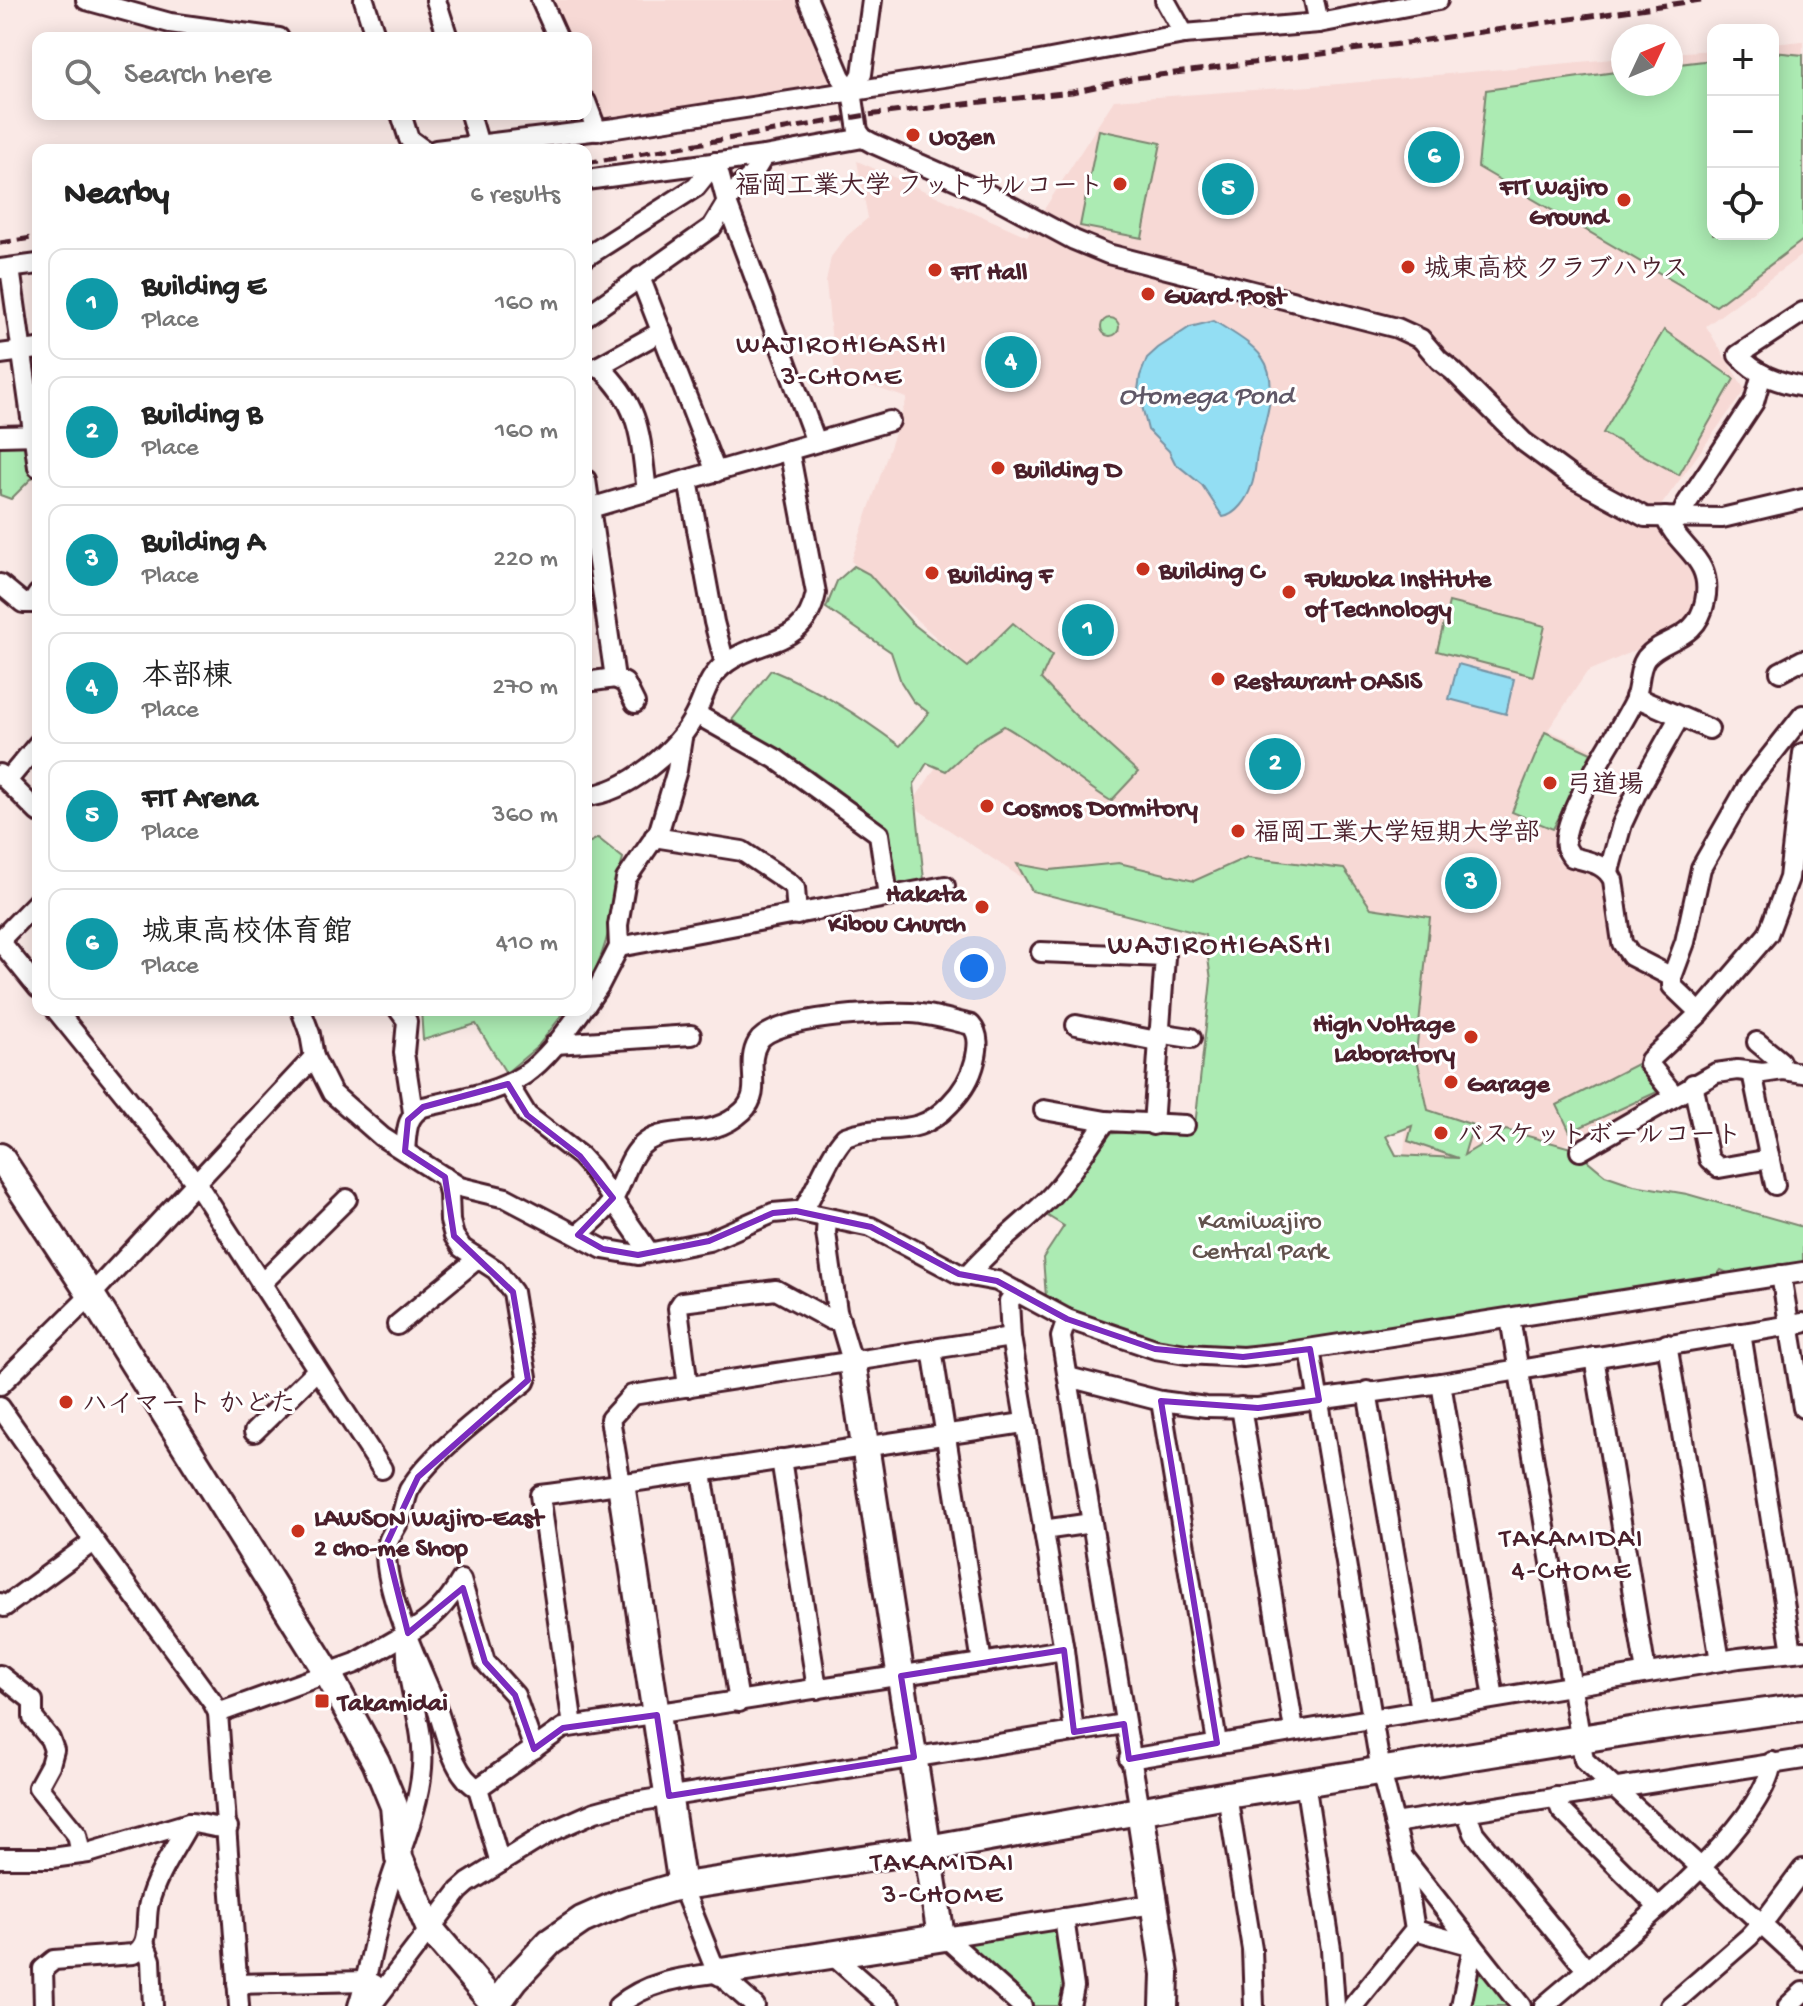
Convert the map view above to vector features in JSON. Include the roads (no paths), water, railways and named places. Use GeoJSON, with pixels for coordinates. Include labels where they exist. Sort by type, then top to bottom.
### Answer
{"type":"FeatureCollection","features":[{"type":"Feature","properties":{"kind":"street"},"geometry":{"type":"LineString","coordinates":[[86,0],[170,23],[235,32]]}},
{"type":"Feature","properties":{"kind":"street"},"geometry":{"type":"LineString","coordinates":[[364,0],[374,32]]}},
{"type":"Feature","properties":{"kind":"street"},"geometry":{"type":"LineString","coordinates":[[436,0],[446,32]]}},
{"type":"Feature","properties":{"kind":"street"},"geometry":{"type":"LineString","coordinates":[[541,0],[555,32]]}},
{"type":"Feature","properties":{"kind":"street"},"geometry":{"type":"LineString","coordinates":[[808,0],[841,77],[852,91],[858,131],[863,138],[988,194],[1074,240],[1108,254],[1397,328],[1421,339],[1524,442],[1573,478],[1645,517],[1722,518],[1803,499]]}},
{"type":"Feature","properties":{"kind":"street"},"geometry":{"type":"LineString","coordinates":[[852,91],[862,74],[872,0]]}},
{"type":"Feature","properties":{"kind":"street"},"geometry":{"type":"LineString","coordinates":[[1165,0],[1184,34]]}},
{"type":"Feature","properties":{"kind":"street"},"geometry":{"type":"LineString","coordinates":[[1314,0],[1319,23]]}},
{"type":"Feature","properties":{"kind":"street"},"geometry":{"type":"LineString","coordinates":[[487,144],[597,131],[1008,67],[1184,34],[1319,23],[1412,2],[1438,0]]}},
{"type":"Feature","properties":{"kind":"street"},"geometry":{"type":"LineString","coordinates":[[592,118],[597,131]]}},
{"type":"Feature","properties":{"kind":"street"},"geometry":{"type":"LineString","coordinates":[[403,120],[409,139],[416,144]]}},
{"type":"Feature","properties":{"kind":"street"},"geometry":{"type":"LineString","coordinates":[[472,120],[479,144]]}},
{"type":"Feature","properties":{"kind":"street"},"geometry":{"type":"LineString","coordinates":[[592,179],[764,156],[863,138]]}},
{"type":"Feature","properties":{"kind":"street"},"geometry":{"type":"LineString","coordinates":[[592,312],[712,227],[732,194],[753,174],[764,156]]}},
{"type":"Feature","properties":{"kind":"street"},"geometry":{"type":"LineString","coordinates":[[716,162],[727,203],[816,442]]}},
{"type":"Feature","properties":{"kind":"street"},"geometry":{"type":"LineString","coordinates":[[592,253],[696,187],[716,162]]}},
{"type":"Feature","properties":{"kind":"street"},"geometry":{"type":"LineString","coordinates":[[32,265],[5,268],[30,350],[32,384]]}},
{"type":"Feature","properties":{"kind":"street"},"geometry":{"type":"LineString","coordinates":[[640,277],[716,472]]}},
{"type":"Feature","properties":{"kind":"street"},"geometry":{"type":"LineString","coordinates":[[1803,312],[1738,355],[1747,365],[1775,381],[1803,387]]}},
{"type":"Feature","properties":{"kind":"street"},"geometry":{"type":"LineString","coordinates":[[593,368],[662,331]]}},
{"type":"Feature","properties":{"kind":"street"},"geometry":{"type":"LineString","coordinates":[[0,354],[30,350]]}},
{"type":"Feature","properties":{"kind":"street"},"geometry":{"type":"LineString","coordinates":[[593,368],[615,380],[633,409],[639,429],[647,492]]}},
{"type":"Feature","properties":{"kind":"street"},"geometry":{"type":"LineString","coordinates":[[1672,977],[1626,952],[1609,871],[1601,865],[1572,857],[1566,847],[1568,825],[1635,697],[1643,662],[1650,654],[1688,631],[1705,602],[1703,568],[1671,529],[1672,517],[1687,503],[1754,402],[1762,374]]}},
{"type":"Feature","properties":{"kind":"street"},"geometry":{"type":"LineString","coordinates":[[592,507],[890,421]]}},
{"type":"Feature","properties":{"kind":"street"},"geometry":{"type":"LineString","coordinates":[[0,436],[32,435]]}},
{"type":"Feature","properties":{"kind":"street"},"geometry":{"type":"LineString","coordinates":[[592,795],[611,792],[629,782],[682,738],[709,681],[725,664],[765,643],[794,633],[811,615],[816,593],[789,450]]}},
{"type":"Feature","properties":{"kind":"street"},"geometry":{"type":"LineString","coordinates":[[688,480],[714,622],[725,664]]}},
{"type":"Feature","properties":{"kind":"street"},"geometry":{"type":"LineString","coordinates":[[592,570],[615,678]]}},
{"type":"Feature","properties":{"kind":"street"},"geometry":{"type":"LineString","coordinates":[[0,584],[23,603],[32,603]]}},
{"type":"Feature","properties":{"kind":"street"},"geometry":{"type":"LineString","coordinates":[[1780,672],[1803,660]]}},
{"type":"Feature","properties":{"kind":"street"},"geometry":{"type":"LineString","coordinates":[[592,681],[615,678],[625,683],[635,703]]}},
{"type":"Feature","properties":{"kind":"street"},"geometry":{"type":"LineString","coordinates":[[1635,697],[1709,729]]}},
{"type":"Feature","properties":{"kind":"street"},"geometry":{"type":"LineString","coordinates":[[696,714],[776,759],[879,834],[888,896]]}},
{"type":"Feature","properties":{"kind":"street"},"geometry":{"type":"LineString","coordinates":[[1609,871],[1622,824],[1679,718]]}},
{"type":"Feature","properties":{"kind":"street"},"geometry":{"type":"LineString","coordinates":[[1700,1013],[1672,986],[1672,977],[1685,942],[1701,868],[1750,782],[1802,722]]}},
{"type":"Feature","properties":{"kind":"street"},"geometry":{"type":"LineString","coordinates":[[592,996],[619,947],[618,925],[626,879],[659,831],[677,770],[682,738]]}},
{"type":"Feature","properties":{"kind":"street"},"geometry":{"type":"LineString","coordinates":[[32,750],[4,777],[32,806]]}},
{"type":"Feature","properties":{"kind":"street"},"geometry":{"type":"LineString","coordinates":[[1675,1096],[1649,1064],[1650,1060],[1700,1013],[1768,934],[1776,919],[1789,878],[1803,753]]}},
{"type":"Feature","properties":{"kind":"street"},"geometry":{"type":"LineString","coordinates":[[654,837],[742,851],[795,888],[797,915]]}},
{"type":"Feature","properties":{"kind":"street"},"geometry":{"type":"LineString","coordinates":[[619,947],[945,886]]}},
{"type":"Feature","properties":{"kind":"street"},"geometry":{"type":"LineString","coordinates":[[32,907],[0,940],[32,980]]}},
{"type":"Feature","properties":{"kind":"street"},"geometry":{"type":"LineString","coordinates":[[1041,952],[1165,957],[1153,1125]]}},
{"type":"Feature","properties":{"kind":"street"},"geometry":{"type":"LineString","coordinates":[[578,1235],[613,1198],[642,1145],[653,1138],[708,1131],[728,1122],[743,1110],[753,1099],[753,1053],[758,1040],[770,1030],[843,1016],[911,1013],[971,1025],[977,1037],[976,1056],[972,1076],[958,1096],[936,1119],[923,1126],[845,1137],[836,1146],[825,1174],[802,1212]]}},
{"type":"Feature","properties":{"kind":"street"},"geometry":{"type":"LineString","coordinates":[[61,1016],[197,1184],[382,1469]]}},
{"type":"Feature","properties":{"kind":"street"},"geometry":{"type":"LineString","coordinates":[[309,1016],[314,1057],[332,1093],[382,1137],[460,1187],[506,1198],[603,1249],[626,1254],[709,1241],[773,1213],[802,1212],[871,1227],[959,1274],[997,1281],[1067,1319],[1155,1349],[1243,1357],[1803,1272]]}},
{"type":"Feature","properties":{"kind":"street"},"geometry":{"type":"LineString","coordinates":[[403,1016],[407,1021],[404,1053],[413,1112],[408,1120],[405,1151]]}},
{"type":"Feature","properties":{"kind":"street"},"geometry":{"type":"LineString","coordinates":[[413,1112],[508,1084],[539,1063],[577,1016]]}},
{"type":"Feature","properties":{"kind":"street"},"geometry":{"type":"LineString","coordinates":[[1076,1025],[1158,1037],[1191,1038]]}},
{"type":"Feature","properties":{"kind":"street"},"geometry":{"type":"LineString","coordinates":[[555,1044],[691,1035]]}},
{"type":"Feature","properties":{"kind":"street"},"geometry":{"type":"LineString","coordinates":[[1757,1042],[1780,1061],[1783,1070]]}},
{"type":"Feature","properties":{"kind":"street"},"geometry":{"type":"LineString","coordinates":[[0,1385],[91,1295],[314,1057]]}},
{"type":"Feature","properties":{"kind":"street"},"geometry":{"type":"LineString","coordinates":[[1580,1151],[1716,1073],[1737,1070],[1803,1073]]}},
{"type":"Feature","properties":{"kind":"street"},"geometry":{"type":"LineString","coordinates":[[1752,1072],[1775,1185]]}},
{"type":"Feature","properties":{"kind":"street"},"geometry":{"type":"LineString","coordinates":[[508,1084],[527,1115],[580,1156],[649,1252]]}},
{"type":"Feature","properties":{"kind":"street"},"geometry":{"type":"LineString","coordinates":[[1693,1084],[1709,1159],[1713,1164],[1719,1168],[1770,1159]]}},
{"type":"Feature","properties":{"kind":"street"},"geometry":{"type":"LineString","coordinates":[[1044,1110],[1106,1121],[1185,1125]]}},
{"type":"Feature","properties":{"kind":"street"},"geometry":{"type":"LineString","coordinates":[[968,1275],[1052,1194],[1106,1121]]}},
{"type":"Feature","properties":{"kind":"street"},"geometry":{"type":"LineString","coordinates":[[0,1157],[91,1295],[327,1672],[376,1762],[394,1806],[399,1858],[430,1929],[495,2006],[515,1979],[550,1942],[582,1920],[623,1902],[682,1886],[928,1849],[1305,1782],[1803,1707]]}},
{"type":"Feature","properties":{"kind":"street"},"geometry":{"type":"LineString","coordinates":[[445,1177],[454,1236],[462,1248],[496,1270],[513,1292],[527,1377],[525,1382],[435,1458],[407,1494],[405,1507],[386,1545],[386,1557],[408,1633],[459,1771],[478,1788],[500,1863]]}},
{"type":"Feature","properties":{"kind":"street"},"geometry":{"type":"LineString","coordinates":[[261,1284],[347,1199]]}},
{"type":"Feature","properties":{"kind":"street"},"geometry":{"type":"LineString","coordinates":[[827,1219],[826,1233],[866,1446],[940,1930],[1022,2006]]}},
{"type":"Feature","properties":{"kind":"street"},"geometry":{"type":"LineString","coordinates":[[397,1325],[477,1259]]}},
{"type":"Feature","properties":{"kind":"street"},"geometry":{"type":"LineString","coordinates":[[1781,1275],[1796,1324],[1803,1408]]}},
{"type":"Feature","properties":{"kind":"street"},"geometry":{"type":"LineString","coordinates":[[688,1387],[678,1308],[682,1302],[776,1290],[831,1320],[840,1320]]}},
{"type":"Feature","properties":{"kind":"street"},"geometry":{"type":"LineString","coordinates":[[1018,1292],[1009,1301],[1011,1337],[1064,1650],[1074,1732]]}},
{"type":"Feature","properties":{"kind":"street"},"geometry":{"type":"LineString","coordinates":[[1510,1318],[1584,1760],[1803,1962]]}},
{"type":"Feature","properties":{"kind":"street"},"geometry":{"type":"LineString","coordinates":[[1067,1319],[1061,1337],[1140,1811],[1165,1974],[1164,2006]]}},
{"type":"Feature","properties":{"kind":"street"},"geometry":{"type":"LineString","coordinates":[[1068,1377],[1161,1401],[1206,1407],[1241,1407],[1441,1383],[1796,1324]]}},
{"type":"Feature","properties":{"kind":"street"},"geometry":{"type":"LineString","coordinates":[[1129,1759],[1720,1661],[1798,1652],[1741,1333]]}},
{"type":"Feature","properties":{"kind":"street"},"geometry":{"type":"LineString","coordinates":[[755,2006],[730,1984],[712,1961],[682,1886],[610,1419],[632,1395],[1011,1337]]}},
{"type":"Feature","properties":{"kind":"street"},"geometry":{"type":"LineString","coordinates":[[1667,1344],[1720,1661]]}},
{"type":"Feature","properties":{"kind":"street"},"geometry":{"type":"LineString","coordinates":[[932,1349],[982,1663]]}},
{"type":"Feature","properties":{"kind":"street"},"geometry":{"type":"LineString","coordinates":[[1310,1349],[1381,1771],[1403,1857],[1415,1930],[1353,2006]]}},
{"type":"Feature","properties":{"kind":"street"},"geometry":{"type":"LineString","coordinates":[[1594,1357],[1646,1673]]}},
{"type":"Feature","properties":{"kind":"street"},"geometry":{"type":"LineString","coordinates":[[254,1432],[317,1370]]}},
{"type":"Feature","properties":{"kind":"street"},"geometry":{"type":"LineString","coordinates":[[1441,1383],[1494,1698]]}},
{"type":"Feature","properties":{"kind":"street"},"geometry":{"type":"LineString","coordinates":[[1367,1391],[1421,1710]]}},
{"type":"Feature","properties":{"kind":"street"},"geometry":{"type":"LineString","coordinates":[[1161,1401],[1217,1743]]}},
{"type":"Feature","properties":{"kind":"street"},"geometry":{"type":"LineString","coordinates":[[0,1407],[218,1713],[239,2006]]}},
{"type":"Feature","properties":{"kind":"street"},"geometry":{"type":"LineString","coordinates":[[1241,1407],[1294,1730]]}},
{"type":"Feature","properties":{"kind":"street"},"geometry":{"type":"LineString","coordinates":[[573,1726],[540,1495],[1024,1423]]}},
{"type":"Feature","properties":{"kind":"street"},"geometry":{"type":"LineString","coordinates":[[781,1459],[817,1689]]}},
{"type":"Feature","properties":{"kind":"street"},"geometry":{"type":"LineString","coordinates":[[702,1473],[739,1702]]}},
{"type":"Feature","properties":{"kind":"street"},"geometry":{"type":"LineString","coordinates":[[1043,1530],[1092,1523]]}},
{"type":"Feature","properties":{"kind":"street"},"geometry":{"type":"LineString","coordinates":[[1,1607],[94,1541]]}},
{"type":"Feature","properties":{"kind":"street"},"geometry":{"type":"LineString","coordinates":[[218,1713],[356,1663],[425,1624],[447,1603],[461,1580],[485,1662],[515,1695],[534,1749]]}},
{"type":"Feature","properties":{"kind":"street"},"geometry":{"type":"LineString","coordinates":[[358,2006],[422,1768],[421,1739],[405,1650],[408,1633]]}},
{"type":"Feature","properties":{"kind":"street"},"geometry":{"type":"LineString","coordinates":[[478,1788],[563,1728],[1064,1650]]}},
{"type":"Feature","properties":{"kind":"street"},"geometry":{"type":"LineString","coordinates":[[0,1675],[33,1701],[33,1718],[50,1739],[54,1750],[38,1787],[77,1835],[81,1854]]}},
{"type":"Feature","properties":{"kind":"street"},"geometry":{"type":"LineString","coordinates":[[371,2006],[459,1891],[550,1832],[595,1812],[669,1796],[1124,1724]]}},
{"type":"Feature","properties":{"kind":"street"},"geometry":{"type":"LineString","coordinates":[[1394,1823],[1803,1759]]}},
{"type":"Feature","properties":{"kind":"street"},"geometry":{"type":"LineString","coordinates":[[1544,2006],[1701,1869],[1760,1795],[1772,1762]]}},
{"type":"Feature","properties":{"kind":"street"},"geometry":{"type":"LineString","coordinates":[[1305,1782],[1332,1957],[1335,2006]]}},
{"type":"Feature","properties":{"kind":"street"},"geometry":{"type":"LineString","coordinates":[[1227,1795],[1252,1949],[1254,2006]]}},
{"type":"Feature","properties":{"kind":"street"},"geometry":{"type":"LineString","coordinates":[[1556,1797],[1561,1810],[1658,1907]]}},
{"type":"Feature","properties":{"kind":"street"},"geometry":{"type":"LineString","coordinates":[[1466,1811],[1474,1833],[1586,1969]]}},
{"type":"Feature","properties":{"kind":"street"},"geometry":{"type":"LineString","coordinates":[[0,1858],[52,1858],[81,1854],[189,1823],[228,1827]]}},
{"type":"Feature","properties":{"kind":"street"},"geometry":{"type":"LineString","coordinates":[[153,2006],[151,1960],[145,1945],[149,1901],[189,1823]]}},
{"type":"Feature","properties":{"kind":"street"},"geometry":{"type":"LineString","coordinates":[[1403,1857],[1521,2006]]}},
{"type":"Feature","properties":{"kind":"street"},"geometry":{"type":"LineString","coordinates":[[1670,2006],[1761,1924],[1803,1869]]}},
{"type":"Feature","properties":{"kind":"street"},"geometry":{"type":"LineString","coordinates":[[623,2005],[660,1983],[1153,1904]]}},
{"type":"Feature","properties":{"kind":"street"},"geometry":{"type":"LineString","coordinates":[[1064,1918],[1074,1987],[1070,2006]]}},
{"type":"Feature","properties":{"kind":"street"},"geometry":{"type":"LineString","coordinates":[[1415,1930],[1473,1946]]}},
{"type":"Feature","properties":{"kind":"street"},"geometry":{"type":"LineString","coordinates":[[44,2006],[43,1969],[46,1964],[54,1960],[133,1954],[145,1945]]}},
{"type":"Feature","properties":{"kind":"street"},"geometry":{"type":"LineString","coordinates":[[1461,2006],[1473,1946]]}},
{"type":"Feature","properties":{"kind":"street"},"geometry":{"type":"LineString","coordinates":[[831,1954],[890,2006]]}},
{"type":"Feature","properties":{"kind":"street"},"geometry":{"type":"LineString","coordinates":[[237,1984],[366,1981],[384,1988]]}},
{"type":"Feature","properties":{"kind":"street"},"geometry":{"type":"LineString","coordinates":[[1788,2006],[1803,1992]]}},
{"type":"Feature","properties":{"kind":"water","name":"Otomega Pond"},"geometry":{"type":"Polygon","coordinates":[[[1214,321],[1262,357],[1271,385],[1251,487],[1240,506],[1223,517],[1202,485],[1175,463],[1169,451],[1148,430],[1138,390],[1147,358],[1158,348],[1190,327],[1214,321]]]}},
{"type":"Feature","properties":{"kind":"water"},"geometry":{"type":"Polygon","coordinates":[[[1458,664],[1514,679],[1506,714],[1449,699],[1458,664]]]}},
{"type":"Feature","properties":{"kind":"railway"},"geometry":{"type":"LineString","coordinates":[[592,162],[867,115],[1072,92],[1136,78],[1701,0]]}},
{"type":"Feature","properties":{"kind":"railway"},"geometry":{"type":"LineString","coordinates":[[0,243],[32,238]]}},
{"type":"Feature","properties":{"kind":"place","name":"Uozen"},"geometry":{"type":"Point","coordinates":[913,135]}},
{"type":"Feature","properties":{"kind":"place","name":"城東高校体育館"},"geometry":{"type":"Point","coordinates":[1434,157]}},
{"type":"Feature","properties":{"kind":"place","name":"福岡工業大学 フットサルコート"},"geometry":{"type":"Point","coordinates":[1120,184]}},
{"type":"Feature","properties":{"kind":"place","name":"FIT Arena"},"geometry":{"type":"Point","coordinates":[1228,189]}},
{"type":"Feature","properties":{"kind":"place","name":"FIT Wajiro Ground"},"geometry":{"type":"Point","coordinates":[1624,200]}},
{"type":"Feature","properties":{"kind":"place","name":"城東高校 クラブハウス"},"geometry":{"type":"Point","coordinates":[1408,267]}},
{"type":"Feature","properties":{"kind":"place","name":"FIT Hall"},"geometry":{"type":"Point","coordinates":[935,270]}},
{"type":"Feature","properties":{"kind":"place","name":"Guard Post"},"geometry":{"type":"Point","coordinates":[1148,294]}},
{"type":"Feature","properties":{"kind":"place","name":"本部棟"},"geometry":{"type":"Point","coordinates":[1011,362]}},
{"type":"Feature","properties":{"kind":"place","name":"Building D"},"geometry":{"type":"Point","coordinates":[998,468]}},
{"type":"Feature","properties":{"kind":"place","name":"Building C"},"geometry":{"type":"Point","coordinates":[1143,569]}},
{"type":"Feature","properties":{"kind":"place","name":"Building F"},"geometry":{"type":"Point","coordinates":[932,573]}},
{"type":"Feature","properties":{"kind":"place","name":"Fukuoka Institute of Technology"},"geometry":{"type":"Point","coordinates":[1289,592]}},
{"type":"Feature","properties":{"kind":"place","name":"Building E"},"geometry":{"type":"Point","coordinates":[1088,630]}},
{"type":"Feature","properties":{"kind":"place","name":"Restaurant OASIS"},"geometry":{"type":"Point","coordinates":[1218,679]}},
{"type":"Feature","properties":{"kind":"place","name":"Building B"},"geometry":{"type":"Point","coordinates":[1275,764]}},
{"type":"Feature","properties":{"kind":"place","name":"弓道場"},"geometry":{"type":"Point","coordinates":[1550,783]}},
{"type":"Feature","properties":{"kind":"place","name":"Cosmos Dormitory"},"geometry":{"type":"Point","coordinates":[987,806]}},
{"type":"Feature","properties":{"kind":"place","name":"福岡工業大学短期大学部"},"geometry":{"type":"Point","coordinates":[1238,831]}},
{"type":"Feature","properties":{"kind":"place","name":"Building A"},"geometry":{"type":"Point","coordinates":[1471,883]}},
{"type":"Feature","properties":{"kind":"place","name":"Hakata Kibou Church"},"geometry":{"type":"Point","coordinates":[982,907]}},
{"type":"Feature","properties":{"kind":"place","name":"High Voltage Laboratory"},"geometry":{"type":"Point","coordinates":[1471,1037]}},
{"type":"Feature","properties":{"kind":"place","name":"Garage"},"geometry":{"type":"Point","coordinates":[1451,1082]}},
{"type":"Feature","properties":{"kind":"place","name":"バスケットボールコート"},"geometry":{"type":"Point","coordinates":[1441,1133]}},
{"type":"Feature","properties":{"kind":"place","name":"ハイマート かどた"},"geometry":{"type":"Point","coordinates":[66,1402]}},
{"type":"Feature","properties":{"kind":"place","name":"LAWSON Wajiro-East 2 cho-me Shop"},"geometry":{"type":"Point","coordinates":[298,1531]}},
{"type":"Feature","properties":{"kind":"place","name":"Takamidai"},"geometry":{"type":"Point","coordinates":[322,1701]}},
{"type":"Feature","properties":{"kind":"district","name":"WAJIROHIGASHI 3-CHOME"},"geometry":{"type":"Point","coordinates":[842,358]}},
{"type":"Feature","properties":{"kind":"district","name":"WAJIROHIGASHI"},"geometry":{"type":"Point","coordinates":[1220,943]}},
{"type":"Feature","properties":{"kind":"district","name":"TAKAMIDAI 4-CHOME"},"geometry":{"type":"Point","coordinates":[1572,1552]}},
{"type":"Feature","properties":{"kind":"district","name":"TAKAMIDAI 3-CHOME"},"geometry":{"type":"Point","coordinates":[943,1876]}},
{"type":"Feature","properties":{"kind":"park label","name":"Kamiwajiro Central Park"},"geometry":{"type":"Point","coordinates":[1260,1234]}}]}
